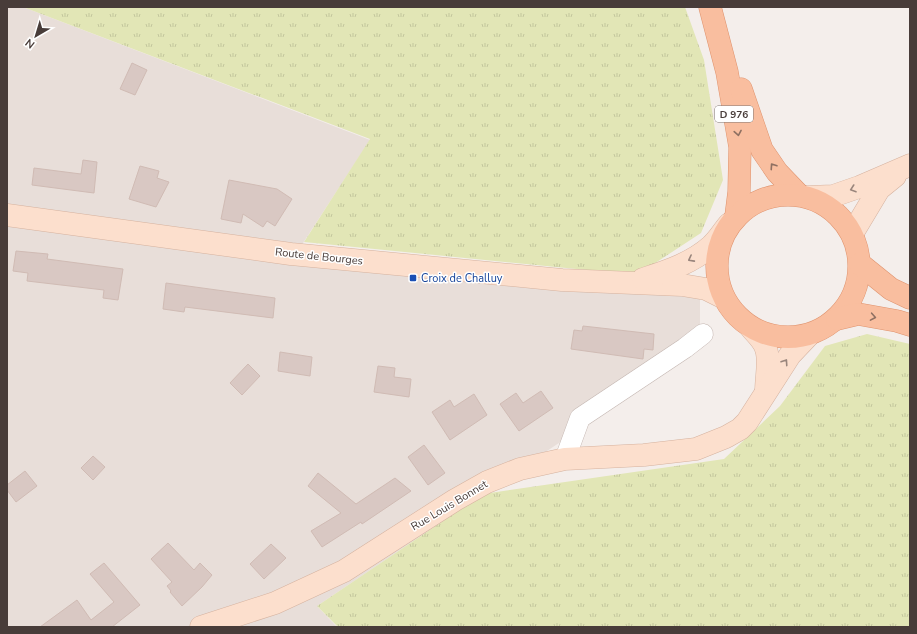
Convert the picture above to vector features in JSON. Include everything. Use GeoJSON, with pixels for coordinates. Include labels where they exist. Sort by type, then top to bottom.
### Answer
{"type":"FeatureCollection","features":[{"type":"Feature","properties":{"kind":"main road","name":"D 976"},"geometry":{"type":"LineString","coordinates":[[711,10],[762,150],[777,172],[803,196]]}},
{"type":"Feature","properties":{"kind":"main road","name":"D 976"},"geometry":{"type":"LineString","coordinates":[[711,10],[727,72],[740,147],[739,192],[733,220]]}},
{"type":"Feature","properties":{"kind":"main road"},"geometry":{"type":"LineString","coordinates":[[782,194],[803,196],[829,208],[843,220],[852,234],[860,264],[855,293],[848,306],[830,325],[809,335],[801,337],[777,338],[751,328],[732,311],[722,296],[718,284],[716,269],[719,244],[733,220],[759,200],[782,194]]}},
{"type":"Feature","properties":{"kind":"main road"},"geometry":{"type":"LineString","coordinates":[[860,264],[891,289],[910,298]]}},
{"type":"Feature","properties":{"kind":"main road"},"geometry":{"type":"LineString","coordinates":[[837,319],[858,314],[897,321],[910,325]]}},
{"type":"Feature","properties":{"kind":"street"},"geometry":{"type":"LineString","coordinates":[[803,196],[833,196],[906,167]]}},
{"type":"Feature","properties":{"kind":"street"},"geometry":{"type":"LineString","coordinates":[[852,234],[879,189],[906,167]]}},
{"type":"Feature","properties":{"kind":"street","name":"Route de Bourges"},"geometry":{"type":"LineString","coordinates":[[7,215],[291,254],[562,280],[682,285],[706,289],[722,296]]}},
{"type":"Feature","properties":{"kind":"street","name":"Route de Bourges"},"geometry":{"type":"LineString","coordinates":[[633,282],[662,273],[694,259],[712,245],[733,220]]}},
{"type":"Feature","properties":{"kind":"street","name":"Rue Louis Bonnet"},"geometry":{"type":"LineString","coordinates":[[751,328],[767,350],[765,393]]}},
{"type":"Feature","properties":{"kind":"street"},"geometry":{"type":"LineString","coordinates":[[566,459],[580,418],[704,334]]}},
{"type":"Feature","properties":{"kind":"street","name":"Rue Louis Bonnet"},"geometry":{"type":"LineString","coordinates":[[200,627],[275,603],[344,571],[455,500],[487,482],[520,469],[566,459],[644,455],[696,449],[726,437],[740,429],[755,410],[790,355],[809,335]]}},
{"type":"Feature","properties":{"kind":"shaded area"},"geometry":{"type":"Polygon","coordinates":[[[7,7],[23,7],[370,140],[290,263],[700,298],[700,348],[317,606],[337,627],[7,627],[7,7]]]}},
{"type":"Feature","properties":{"kind":"green space"},"geometry":{"type":"Polygon","coordinates":[[[23,7],[685,7],[704,60],[723,180],[701,233],[637,275],[304,242],[370,139],[23,7]]]}},
{"type":"Feature","properties":{"kind":"green space"},"geometry":{"type":"Polygon","coordinates":[[[867,334],[910,344],[910,627],[338,627],[317,606],[483,494],[724,459],[780,406],[825,346],[867,334]]]}},
{"type":"Feature","properties":{"kind":"building"},"geometry":{"type":"Polygon","coordinates":[[[132,63],[147,70],[135,95],[120,89],[132,63]]]}},
{"type":"Feature","properties":{"kind":"building"},"geometry":{"type":"Polygon","coordinates":[[[83,160],[97,162],[94,193],[32,185],[34,168],[81,174],[83,160]]]}},
{"type":"Feature","properties":{"kind":"building"},"geometry":{"type":"Polygon","coordinates":[[[140,166],[159,171],[157,178],[169,182],[156,207],[129,199],[140,166]]]}},
{"type":"Feature","properties":{"kind":"building"},"geometry":{"type":"Polygon","coordinates":[[[229,180],[277,189],[292,199],[275,226],[267,221],[263,227],[243,214],[241,223],[221,219],[229,180]]]}},
{"type":"Feature","properties":{"kind":"building"},"geometry":{"type":"Polygon","coordinates":[[[16,251],[48,254],[47,259],[123,269],[118,300],[103,298],[104,290],[27,281],[28,273],[13,271],[16,251]]]}},
{"type":"Feature","properties":{"kind":"building"},"geometry":{"type":"Polygon","coordinates":[[[166,283],[275,298],[273,318],[185,307],[184,312],[163,309],[166,283]]]}},
{"type":"Feature","properties":{"kind":"building"},"geometry":{"type":"Polygon","coordinates":[[[583,326],[654,334],[653,350],[644,349],[643,359],[571,349],[574,330],[582,331],[583,326]]]}},
{"type":"Feature","properties":{"kind":"building"},"geometry":{"type":"Polygon","coordinates":[[[280,352],[312,357],[310,376],[278,371],[280,352]]]}},
{"type":"Feature","properties":{"kind":"building"},"geometry":{"type":"Polygon","coordinates":[[[248,364],[260,376],[242,395],[230,383],[248,364]]]}},
{"type":"Feature","properties":{"kind":"building"},"geometry":{"type":"Polygon","coordinates":[[[378,366],[395,368],[394,377],[411,379],[409,397],[374,392],[378,366]]]}},
{"type":"Feature","properties":{"kind":"building"},"geometry":{"type":"Polygon","coordinates":[[[541,391],[553,408],[519,431],[500,404],[516,393],[523,403],[541,391]]]}},
{"type":"Feature","properties":{"kind":"building"},"geometry":{"type":"Polygon","coordinates":[[[474,394],[487,415],[450,440],[432,412],[450,400],[454,407],[474,394]]]}},
{"type":"Feature","properties":{"kind":"building"},"geometry":{"type":"Polygon","coordinates":[[[424,445],[445,473],[428,485],[408,457],[424,445]]]}},
{"type":"Feature","properties":{"kind":"building"},"geometry":{"type":"Polygon","coordinates":[[[93,456],[105,467],[93,480],[81,468],[93,456]]]}},
{"type":"Feature","properties":{"kind":"building"},"geometry":{"type":"Polygon","coordinates":[[[25,471],[37,486],[16,502],[7,490],[7,485],[25,471]]]}},
{"type":"Feature","properties":{"kind":"building"},"geometry":{"type":"Polygon","coordinates":[[[318,473],[356,504],[395,478],[411,491],[362,524],[361,522],[322,547],[311,531],[341,513],[308,486],[318,473]]]}},
{"type":"Feature","properties":{"kind":"building"},"geometry":{"type":"Polygon","coordinates":[[[168,543],[194,570],[200,563],[212,575],[182,606],[167,586],[172,582],[151,559],[168,543]]]}},
{"type":"Feature","properties":{"kind":"building"},"geometry":{"type":"Polygon","coordinates":[[[271,544],[286,558],[264,579],[250,564],[271,544]]]}},
{"type":"Feature","properties":{"kind":"building"},"geometry":{"type":"Polygon","coordinates":[[[104,563],[140,605],[112,627],[40,627],[77,600],[91,620],[114,602],[90,574],[104,563]]]}},
{"type":"Feature","properties":{"kind":"place","name":"Croix de Challuy"},"geometry":{"type":"Point","coordinates":[413,278]}}]}
